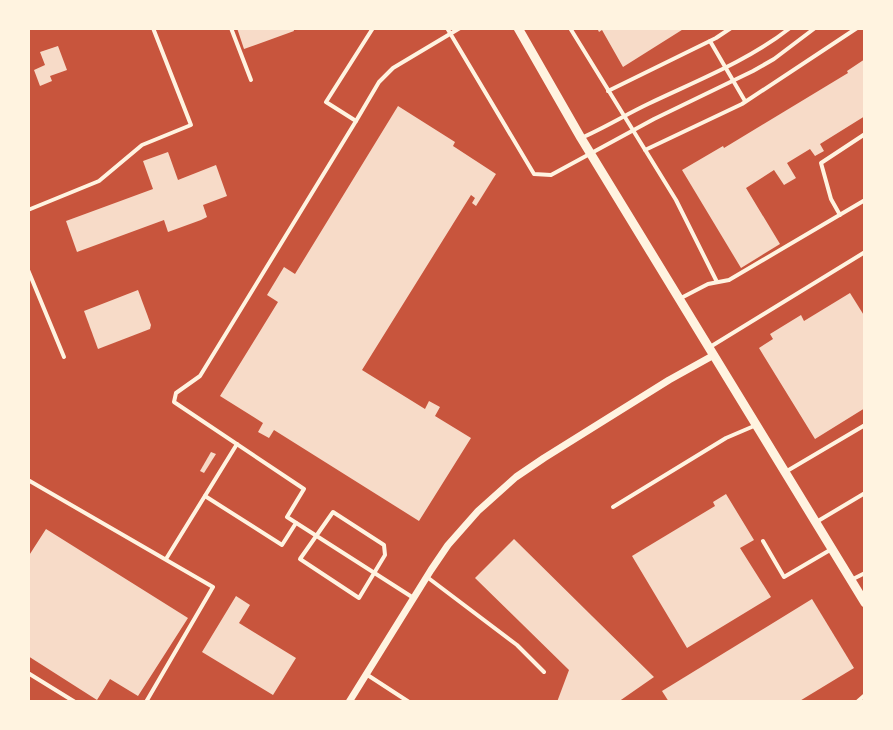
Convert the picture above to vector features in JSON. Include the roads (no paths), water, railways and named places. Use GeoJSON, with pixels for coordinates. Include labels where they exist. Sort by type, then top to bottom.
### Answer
{"type":"FeatureCollection","features":[{"type":"Feature","properties":{"kind":"street"},"geometry":{"type":"LineString","coordinates":[[518,28],[581,138],[865,603]]}},
{"type":"Feature","properties":{"kind":"street"},"geometry":{"type":"LineString","coordinates":[[349,702],[448,545],[478,511],[516,477],[712,351]]}},
{"type":"Feature","properties":{"kind":"lane"},"geometry":{"type":"LineString","coordinates":[[28,210],[99,181],[142,145],[191,125],[153,28]]}},
{"type":"Feature","properties":{"kind":"lane"},"geometry":{"type":"LineString","coordinates":[[231,28],[251,80]]}},
{"type":"Feature","properties":{"kind":"lane"},"geometry":{"type":"LineString","coordinates":[[356,121],[326,102],[373,28]]}},
{"type":"Feature","properties":{"kind":"lane"},"geometry":{"type":"LineString","coordinates":[[413,598],[287,517],[304,489],[174,402],[176,393],[200,376],[379,82],[393,68],[449,31],[460,28]]}},
{"type":"Feature","properties":{"kind":"lane"},"geometry":{"type":"LineString","coordinates":[[570,28],[676,200],[717,282]]}},
{"type":"Feature","properties":{"kind":"lane"},"geometry":{"type":"LineString","coordinates":[[608,91],[731,28]]}},
{"type":"Feature","properties":{"kind":"lane"},"geometry":{"type":"LineString","coordinates":[[581,138],[726,68],[790,28]]}},
{"type":"Feature","properties":{"kind":"lane"},"geometry":{"type":"LineString","coordinates":[[449,31],[534,174],[551,175],[774,59],[815,28]]}},
{"type":"Feature","properties":{"kind":"lane"},"geometry":{"type":"LineString","coordinates":[[645,150],[745,101],[857,28]]}},
{"type":"Feature","properties":{"kind":"lane"},"geometry":{"type":"LineString","coordinates":[[710,41],[745,101]]}},
{"type":"Feature","properties":{"kind":"lane"},"geometry":{"type":"LineString","coordinates":[[840,215],[831,199],[821,163],[865,134]]}},
{"type":"Feature","properties":{"kind":"lane"},"geometry":{"type":"LineString","coordinates":[[680,299],[708,284],[729,280],[865,200]]}},
{"type":"Feature","properties":{"kind":"lane"},"geometry":{"type":"LineString","coordinates":[[712,351],[865,252]]}},
{"type":"Feature","properties":{"kind":"lane"},"geometry":{"type":"LineString","coordinates":[[28,270],[64,357]]}},
{"type":"Feature","properties":{"kind":"lane"},"geometry":{"type":"LineString","coordinates":[[613,507],[726,438],[757,425]]}},
{"type":"Feature","properties":{"kind":"lane"},"geometry":{"type":"LineString","coordinates":[[785,472],[865,425]]}},
{"type":"Feature","properties":{"kind":"lane"},"geometry":{"type":"LineString","coordinates":[[166,559],[237,444]]}},
{"type":"Feature","properties":{"kind":"lane"},"geometry":{"type":"LineString","coordinates":[[28,480],[213,587],[146,702]]}},
{"type":"Feature","properties":{"kind":"lane"},"geometry":{"type":"LineString","coordinates":[[816,522],[865,493]]}},
{"type":"Feature","properties":{"kind":"lane"},"geometry":{"type":"LineString","coordinates":[[205,496],[282,545],[296,523]]}},
{"type":"Feature","properties":{"kind":"lane"},"geometry":{"type":"LineString","coordinates":[[333,512],[384,545],[385,555],[374,573],[359,598],[300,559],[333,512]]}},
{"type":"Feature","properties":{"kind":"lane"},"geometry":{"type":"LineString","coordinates":[[763,541],[784,577],[832,549]]}},
{"type":"Feature","properties":{"kind":"lane"},"geometry":{"type":"LineString","coordinates":[[851,581],[865,573]]}},
{"type":"Feature","properties":{"kind":"lane"},"geometry":{"type":"LineString","coordinates":[[427,577],[517,645],[544,672]]}},
{"type":"Feature","properties":{"kind":"lane"},"geometry":{"type":"LineString","coordinates":[[28,673],[75,702]]}},
{"type":"Feature","properties":{"kind":"lane"},"geometry":{"type":"LineString","coordinates":[[366,674],[409,702]]}},
{"type":"Feature","properties":{"kind":"lane"},"geometry":{"type":"LineString","coordinates":[[857,702],[865,695]]}}]}
